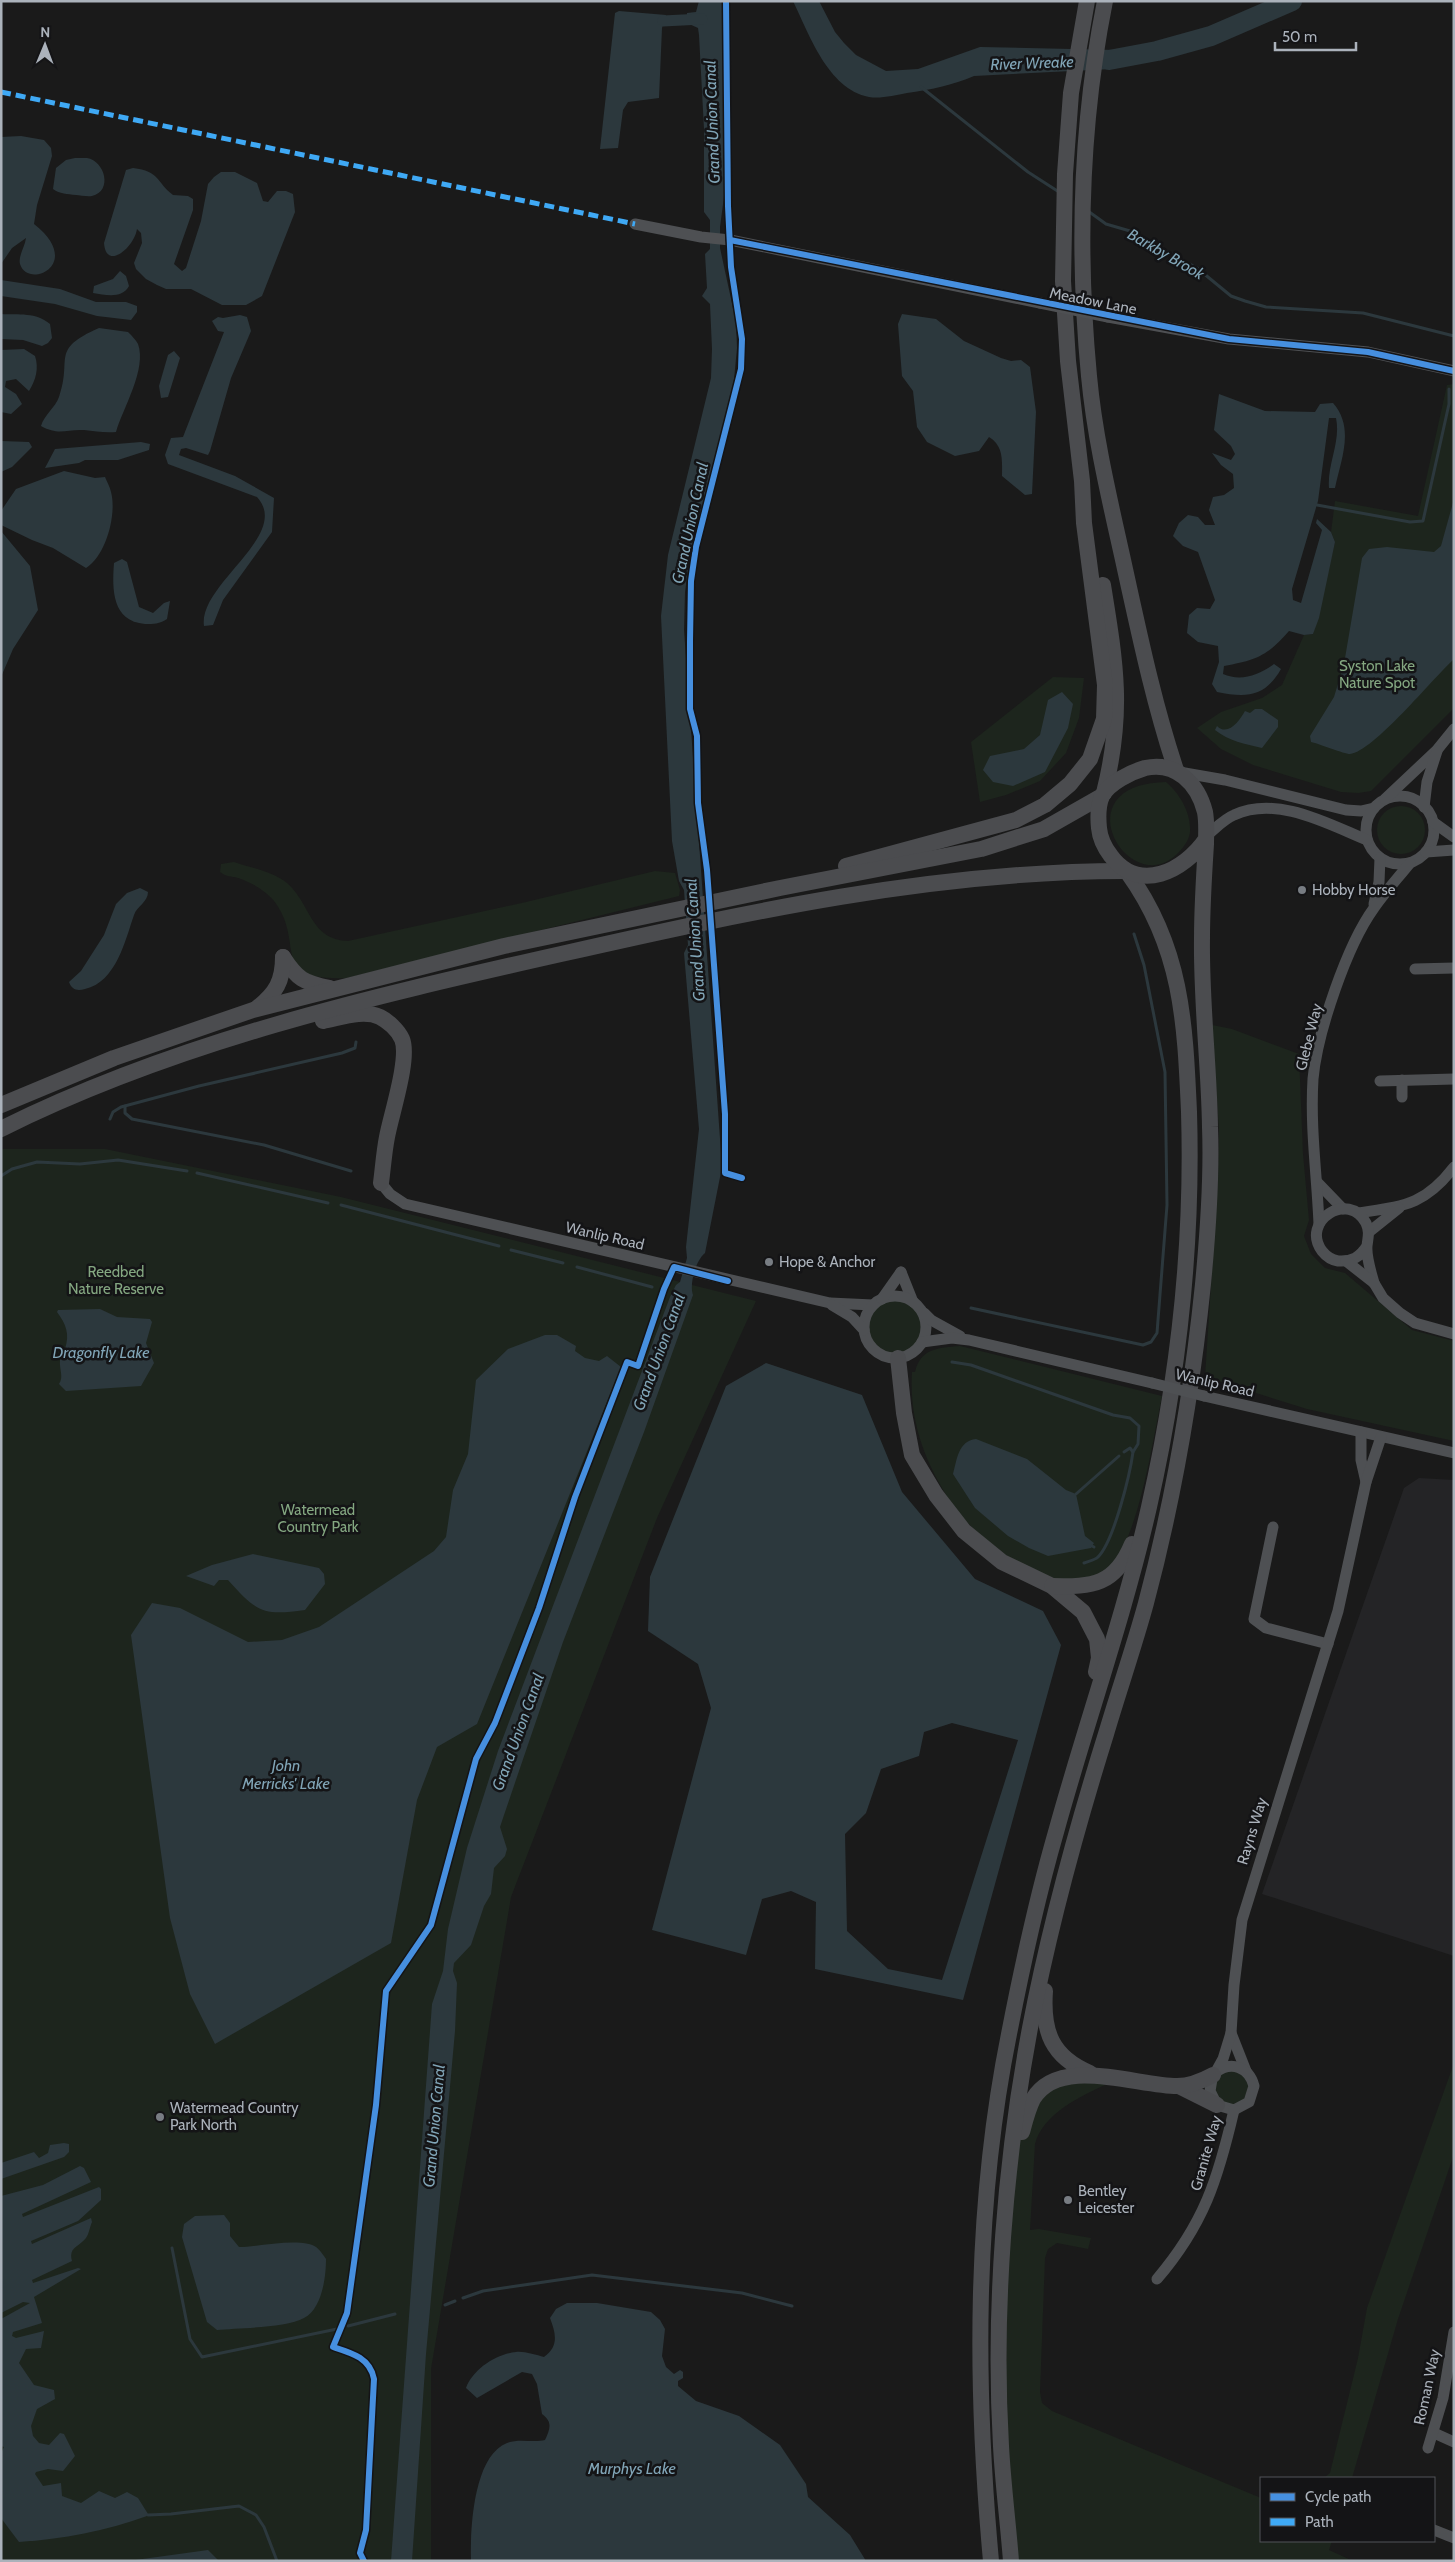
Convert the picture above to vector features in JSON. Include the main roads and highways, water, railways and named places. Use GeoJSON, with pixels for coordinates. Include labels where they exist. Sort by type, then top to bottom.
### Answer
{"type":"FeatureCollection","features":[{"type":"Feature","properties":{"kind":"highway"},"geometry":{"type":"LineString","coordinates":[[780,888],[874,858],[1016,820],[1045,805],[1070,784],[1090,759],[1104,719],[1105,685],[1084,523],[1082,481],[1068,361],[1063,281],[1063,215],[1071,93],[1086,8]]}},
{"type":"Feature","properties":{"kind":"highway"},"geometry":{"type":"LineString","coordinates":[[1011,2561],[1001,2442],[1001,2257],[1008,2185],[1030,2027],[1074,1840],[1146,1604],[1171,1499],[1194,1370],[1210,1189],[1210,1128],[1202,938],[1206,837],[1205,810],[1199,796],[1178,771],[1148,679],[1096,428],[1089,377],[1081,220],[1082,182],[1090,93],[1104,9]]}},
{"type":"Feature","properties":{"kind":"highway"},"geometry":{"type":"LineString","coordinates":[[992,2561],[979,2387],[980,2291],[989,2171],[997,2105],[1012,2018],[1055,1835],[1148,1512],[1158,1466],[1176,1357],[1190,1188],[1186,1062],[1177,982],[1168,947],[1154,913],[1126,872],[1112,857],[1101,837],[1098,815],[1116,733],[1117,680],[1101,576],[1082,481]]}},
{"type":"Feature","properties":{"kind":"highway"},"geometry":{"type":"LineString","coordinates":[[1,1105],[114,1058],[253,1010],[333,988],[504,946],[719,900],[932,860],[1010,841],[1044,828],[1103,794],[1125,777],[1140,770],[1159,767],[1178,771]]}},
{"type":"Feature","properties":{"kind":"highway"},"geometry":{"type":"LineString","coordinates":[[1,1129],[67,1097],[199,1048],[372,998],[663,931],[795,905],[938,882],[1042,872],[1126,872],[1148,875],[1169,872],[1188,860],[1206,837]]}},
{"type":"Feature","properties":{"kind":"highway"},"geometry":{"type":"LineString","coordinates":[[253,1010],[275,992],[281,982],[283,956],[294,973],[304,982],[333,988]]}},
{"type":"Feature","properties":{"kind":"highway"},"geometry":{"type":"LineString","coordinates":[[240,1035],[364,1014],[380,1017],[393,1027],[402,1039],[403,1055],[400,1080],[387,1138],[381,1183]]}},
{"type":"Feature","properties":{"kind":"highway"},"geometry":{"type":"LineString","coordinates":[[898,1358],[904,1413],[912,1456],[936,1495],[964,1531],[1002,1562],[1052,1586],[1083,1612],[1098,1639],[1099,1658],[1087,1728]]}},
{"type":"Feature","properties":{"kind":"highway"},"geometry":{"type":"LineString","coordinates":[[1052,1586],[1080,1587],[1094,1584],[1112,1575],[1126,1559],[1148,1512]]}},
{"type":"Feature","properties":{"kind":"highway"},"geometry":{"type":"LineString","coordinates":[[1048,1951],[1044,1999],[1045,2020],[1051,2040],[1061,2056],[1072,2066],[1097,2076]]}},
{"type":"Feature","properties":{"kind":"highway"},"geometry":{"type":"LineString","coordinates":[[1008,2185],[1025,2120],[1033,2099],[1054,2080],[1067,2077],[1097,2076],[1177,2086],[1198,2083],[1214,2074]]}},
{"type":"Feature","properties":{"kind":"highway"},"geometry":{"type":"LineString","coordinates":[[1177,2086],[1218,2104]]}},
{"type":"Feature","properties":{"kind":"water","name":"Grand Union Canal"},"geometry":{"type":"Polygon","coordinates":[[[699,1],[722,1],[725,189],[720,227],[720,248],[736,322],[737,348],[733,390],[690,555],[685,592],[684,630],[722,1167],[705,1253],[696,1266],[693,1279],[693,1295],[644,1432],[563,1642],[500,1827],[507,1849],[505,1856],[494,1868],[491,1894],[484,1906],[471,1945],[454,1963],[453,1971],[457,1983],[455,2031],[426,2354],[412,2561],[391,2561],[432,2004],[443,1971],[448,1929],[467,1848],[498,1751],[670,1297],[676,1285],[680,1282],[687,1258],[686,1247],[699,1129],[684,953],[688,945],[684,890],[679,881],[672,841],[661,616],[668,555],[711,378],[710,304],[702,296],[707,288],[705,254],[710,249],[710,220],[704,212],[704,129],[699,35],[698,28],[687,23],[687,13],[696,12],[699,1]]]}},
{"type":"Feature","properties":{"kind":"water"},"geometry":{"type":"Polygon","coordinates":[[[793,1],[819,1],[835,32],[844,43],[856,55],[886,71],[918,69],[980,47],[1116,50],[1133,47],[1136,64],[1112,69],[974,76],[933,89],[883,97],[869,97],[855,92],[831,72],[813,44],[793,1]]]}},
{"type":"Feature","properties":{"kind":"water"},"geometry":{"type":"Polygon","coordinates":[[[619,11],[666,15],[662,28],[659,98],[628,102],[623,110],[618,148],[600,149],[615,13],[619,11]]]}},
{"type":"Feature","properties":{"kind":"water"},"geometry":{"type":"Polygon","coordinates":[[[21,136],[44,140],[51,148],[52,156],[37,205],[34,224],[48,238],[54,251],[54,261],[49,269],[33,274],[25,271],[20,264],[26,238],[12,248],[1,264],[1,137],[21,136]]]}},
{"type":"Feature","properties":{"kind":"water"},"geometry":{"type":"Polygon","coordinates":[[[87,158],[98,164],[104,176],[103,188],[99,193],[86,196],[58,192],[53,189],[56,168],[66,160],[87,158]]]}},
{"type":"Feature","properties":{"kind":"water"},"geometry":{"type":"Polygon","coordinates":[[[133,168],[142,169],[153,174],[173,195],[188,196],[193,199],[193,210],[174,264],[182,271],[186,268],[201,221],[208,184],[221,172],[235,172],[257,183],[263,201],[268,202],[277,191],[286,191],[293,194],[295,212],[262,296],[246,305],[222,305],[191,289],[166,289],[157,285],[146,279],[136,269],[134,263],[142,243],[141,233],[137,229],[135,236],[126,249],[115,256],[110,255],[106,251],[104,243],[126,170],[133,168]]]}},
{"type":"Feature","properties":{"kind":"water"},"geometry":{"type":"Polygon","coordinates":[[[120,271],[126,276],[129,286],[126,290],[113,295],[93,293],[94,286],[113,279],[120,271]]]}},
{"type":"Feature","properties":{"kind":"water"},"geometry":{"type":"Polygon","coordinates":[[[1,280],[60,289],[96,302],[126,302],[137,306],[137,312],[131,320],[97,316],[55,304],[1,296],[1,280]]]}},
{"type":"Feature","properties":{"kind":"water"},"geometry":{"type":"Polygon","coordinates":[[[1,314],[27,315],[45,320],[50,324],[52,338],[42,346],[23,340],[1,339],[1,314]]]}},
{"type":"Feature","properties":{"kind":"water"},"geometry":{"type":"Polygon","coordinates":[[[902,314],[936,319],[964,341],[1001,358],[1011,361],[1021,360],[1030,367],[1036,412],[1032,494],[1025,495],[1002,476],[1000,449],[989,437],[979,451],[955,456],[927,442],[917,427],[913,391],[902,376],[898,324],[902,314]]]}},
{"type":"Feature","properties":{"kind":"water"},"geometry":{"type":"Polygon","coordinates":[[[240,315],[247,317],[251,331],[231,378],[210,451],[208,455],[186,448],[181,449],[179,455],[235,476],[274,498],[272,532],[223,600],[213,625],[204,626],[206,610],[215,593],[254,543],[263,527],[265,512],[257,497],[168,464],[165,455],[171,438],[183,437],[224,332],[218,331],[212,321],[218,317],[240,315]]]}},
{"type":"Feature","properties":{"kind":"water"},"geometry":{"type":"Polygon","coordinates":[[[99,328],[128,332],[138,344],[140,354],[137,377],[116,432],[53,431],[41,426],[59,397],[63,384],[68,349],[84,336],[99,328]]]}},
{"type":"Feature","properties":{"kind":"water"},"geometry":{"type":"Polygon","coordinates":[[[24,349],[35,356],[37,369],[33,383],[29,391],[16,379],[6,381],[5,387],[16,394],[22,404],[11,414],[1,412],[1,350],[24,349]]]}},
{"type":"Feature","properties":{"kind":"water"},"geometry":{"type":"Polygon","coordinates":[[[174,351],[180,358],[168,397],[161,398],[159,386],[168,355],[174,351]]]}},
{"type":"Feature","properties":{"kind":"water"},"geometry":{"type":"Polygon","coordinates":[[[1219,394],[1265,411],[1315,412],[1320,404],[1333,403],[1340,413],[1345,433],[1343,455],[1335,488],[1329,488],[1337,427],[1336,418],[1329,418],[1318,501],[1292,589],[1293,600],[1301,603],[1322,530],[1316,523],[1317,519],[1331,532],[1335,542],[1319,618],[1313,634],[1304,635],[1289,631],[1261,656],[1245,662],[1224,666],[1223,674],[1236,677],[1256,674],[1274,664],[1281,669],[1275,678],[1262,690],[1246,695],[1217,692],[1212,684],[1219,662],[1218,646],[1198,642],[1187,633],[1189,615],[1197,608],[1210,609],[1215,600],[1198,552],[1183,546],[1173,536],[1179,523],[1188,515],[1198,517],[1205,525],[1215,525],[1209,510],[1213,497],[1224,495],[1234,488],[1233,474],[1221,465],[1212,453],[1231,460],[1235,454],[1231,446],[1214,430],[1219,394]]]}},
{"type":"Feature","properties":{"kind":"water"},"geometry":{"type":"Polygon","coordinates":[[[1,441],[29,442],[32,447],[12,467],[1,472],[1,441]]]}},
{"type":"Feature","properties":{"kind":"water"},"geometry":{"type":"Polygon","coordinates":[[[141,442],[150,444],[149,450],[118,460],[85,460],[79,463],[45,468],[55,449],[141,442]]]}},
{"type":"Feature","properties":{"kind":"water"},"geometry":{"type":"Polygon","coordinates":[[[64,471],[95,478],[105,477],[111,492],[112,511],[108,534],[99,554],[86,568],[53,548],[1,525],[1,511],[16,489],[64,471]]]}},
{"type":"Feature","properties":{"kind":"water"},"geometry":{"type":"Polygon","coordinates":[[[1454,499],[1454,659],[1403,713],[1373,741],[1360,750],[1347,754],[1311,742],[1310,736],[1334,697],[1344,664],[1362,558],[1369,549],[1387,547],[1434,552],[1441,546],[1454,499]]]}},
{"type":"Feature","properties":{"kind":"water"},"geometry":{"type":"Polygon","coordinates":[[[1,531],[30,566],[38,610],[13,649],[1,677],[1,531]]]}},
{"type":"Feature","properties":{"kind":"water"},"geometry":{"type":"Polygon","coordinates":[[[122,559],[127,562],[139,607],[153,613],[164,603],[170,601],[167,619],[161,622],[145,624],[134,622],[120,610],[114,593],[113,573],[114,563],[122,559]]]}},
{"type":"Feature","properties":{"kind":"water"},"geometry":{"type":"Polygon","coordinates":[[[1062,692],[1073,704],[1068,728],[1045,772],[1013,786],[993,782],[983,770],[990,756],[1024,749],[1040,735],[1048,700],[1062,692]]]}},
{"type":"Feature","properties":{"kind":"water"},"geometry":{"type":"Polygon","coordinates":[[[1255,709],[1262,709],[1278,720],[1278,727],[1262,748],[1232,739],[1215,730],[1217,726],[1225,730],[1233,726],[1245,711],[1250,713],[1255,709]]]}},
{"type":"Feature","properties":{"kind":"water"},"geometry":{"type":"Polygon","coordinates":[[[140,888],[148,892],[148,895],[135,912],[123,948],[112,969],[96,985],[82,990],[73,988],[69,982],[81,971],[104,935],[116,904],[127,893],[140,888]]]}},
{"type":"Feature","properties":{"kind":"water","name":"Dragonfly Lake"},"geometry":{"type":"Polygon","coordinates":[[[100,1309],[117,1317],[150,1319],[152,1322],[146,1343],[154,1363],[141,1386],[66,1391],[59,1384],[61,1379],[60,1359],[65,1349],[67,1334],[65,1325],[57,1312],[58,1310],[100,1309]]]}},
{"type":"Feature","properties":{"kind":"water","name":"John Merricks' Lake"},"geometry":{"type":"Polygon","coordinates":[[[545,1335],[557,1335],[576,1346],[575,1351],[585,1358],[599,1361],[607,1356],[621,1367],[477,1724],[437,1747],[417,1800],[391,1943],[215,2044],[190,1994],[170,1918],[131,1635],[152,1603],[180,1608],[248,1642],[282,1640],[319,1627],[434,1551],[446,1537],[453,1490],[468,1454],[476,1380],[508,1349],[545,1335]]]}},
{"type":"Feature","properties":{"kind":"water"},"geometry":{"type":"Polygon","coordinates":[[[766,1363],[862,1395],[902,1492],[975,1579],[1043,1611],[1061,1645],[963,2000],[815,1969],[816,1902],[791,1891],[762,1899],[746,1955],[652,1930],[711,1708],[698,1664],[648,1631],[650,1577],[726,1386],[766,1363]],[[952,1723],[924,1732],[919,1756],[881,1769],[866,1813],[845,1834],[847,1931],[888,1969],[942,1980],[1018,1740],[952,1723]]]}},
{"type":"Feature","properties":{"kind":"water"},"geometry":{"type":"Polygon","coordinates":[[[976,1439],[1027,1459],[1066,1490],[1076,1494],[1085,1536],[1094,1543],[1091,1548],[1048,1556],[1008,1536],[975,1508],[953,1474],[957,1457],[962,1447],[965,1443],[976,1439]]]}},
{"type":"Feature","properties":{"kind":"water"},"geometry":{"type":"Polygon","coordinates":[[[253,1554],[319,1568],[324,1574],[325,1584],[305,1610],[269,1612],[246,1599],[228,1580],[219,1580],[214,1586],[186,1576],[212,1565],[253,1554]]]}},
{"type":"Feature","properties":{"kind":"water"},"geometry":{"type":"Polygon","coordinates":[[[69,2144],[69,2152],[64,2157],[1,2179],[1,2163],[34,2152],[39,2158],[48,2153],[50,2145],[69,2144]]]}},
{"type":"Feature","properties":{"kind":"water"},"geometry":{"type":"Polygon","coordinates":[[[80,2166],[84,2168],[91,2182],[22,2214],[23,2217],[99,2187],[101,2189],[101,2200],[78,2221],[31,2241],[32,2244],[91,2218],[92,2222],[88,2234],[73,2250],[72,2261],[32,2280],[33,2283],[78,2268],[81,2269],[34,2297],[42,2323],[13,2332],[12,2336],[16,2338],[44,2331],[41,2348],[26,2349],[19,2363],[34,2385],[54,2390],[55,2399],[37,2409],[31,2426],[33,2436],[39,2443],[49,2445],[60,2433],[64,2434],[75,2456],[63,2471],[48,2469],[36,2472],[35,2474],[43,2486],[61,2483],[62,2496],[81,2503],[99,2491],[115,2498],[127,2492],[138,2498],[148,2514],[147,2516],[116,2526],[84,2534],[19,2542],[1,2518],[1,2453],[4,2447],[1,2446],[1,2319],[30,2303],[23,2302],[1,2313],[1,2196],[43,2185],[80,2166]]]}},
{"type":"Feature","properties":{"kind":"water"},"geometry":{"type":"Polygon","coordinates":[[[224,2215],[230,2223],[230,2236],[239,2247],[300,2243],[309,2244],[320,2251],[326,2259],[324,2283],[319,2300],[310,2314],[286,2324],[262,2327],[217,2330],[207,2322],[182,2237],[184,2224],[195,2216],[224,2215]]]}},
{"type":"Feature","properties":{"kind":"water","name":"Murphys Lake"},"geometry":{"type":"Polygon","coordinates":[[[567,2303],[597,2303],[651,2312],[660,2320],[665,2329],[662,2356],[666,2367],[674,2374],[680,2370],[683,2372],[683,2378],[678,2381],[678,2386],[696,2401],[739,2416],[780,2445],[806,2484],[808,2497],[850,2535],[866,2561],[471,2561],[473,2514],[480,2478],[487,2463],[496,2451],[507,2443],[545,2440],[550,2426],[548,2420],[542,2414],[537,2384],[532,2374],[522,2372],[477,2398],[466,2388],[474,2375],[493,2359],[508,2353],[530,2353],[544,2357],[549,2353],[555,2339],[550,2318],[556,2309],[567,2303]]]}},
{"type":"Feature","properties":{"kind":"water"},"geometry":{"type":"Polygon","coordinates":[[[208,2550],[219,2561],[128,2561],[208,2550]]]}},
{"type":"Feature","properties":{"kind":"waterway","name":"River Wreake"},"geometry":{"type":"LineString","coordinates":[[1109,60],[1157,51],[1211,36],[1292,1]]}},
{"type":"Feature","properties":{"kind":"waterway"},"geometry":{"type":"LineString","coordinates":[[663,21],[702,19]]}},
{"type":"Feature","properties":{"kind":"waterway","name":"Barkby Brook"},"geometry":{"type":"LineString","coordinates":[[921,87],[1028,172],[1059,192]]}},
{"type":"Feature","properties":{"kind":"waterway","name":"Barkby Brook"},"geometry":{"type":"LineString","coordinates":[[1088,211],[1106,224],[1130,231],[1197,268],[1231,296],[1245,301],[1266,307],[1363,313],[1454,336]]}},
{"type":"Feature","properties":{"kind":"waterway"},"geometry":{"type":"LineString","coordinates":[[1317,505],[1410,522],[1423,521],[1449,404],[1449,389]]}},
{"type":"Feature","properties":{"kind":"waterway"},"geometry":{"type":"LineString","coordinates":[[971,1308],[1143,1345],[1151,1342],[1157,1333],[1167,1205],[1165,1072],[1144,965],[1134,934]]}},
{"type":"Feature","properties":{"kind":"waterway"},"geometry":{"type":"LineString","coordinates":[[110,1119],[113,1112],[121,1107],[199,1086],[342,1053],[355,1048],[356,1042]]}},
{"type":"Feature","properties":{"kind":"waterway"},"geometry":{"type":"LineString","coordinates":[[125,1106],[125,1113],[132,1119],[264,1145],[351,1171]]}},
{"type":"Feature","properties":{"kind":"waterway"},"geometry":{"type":"LineString","coordinates":[[1,1176],[12,1169],[37,1162],[80,1164],[118,1160],[187,1171]]}},
{"type":"Feature","properties":{"kind":"waterway"},"geometry":{"type":"LineString","coordinates":[[197,1173],[328,1203]]}},
{"type":"Feature","properties":{"kind":"waterway"},"geometry":{"type":"LineString","coordinates":[[341,1205],[499,1246]]}},
{"type":"Feature","properties":{"kind":"waterway"},"geometry":{"type":"LineString","coordinates":[[511,1250],[563,1263]]}},
{"type":"Feature","properties":{"kind":"waterway"},"geometry":{"type":"LineString","coordinates":[[577,1267],[652,1287]]}},
{"type":"Feature","properties":{"kind":"waterway"},"geometry":{"type":"LineString","coordinates":[[952,1362],[971,1365],[1113,1415],[1130,1418],[1139,1426],[1138,1444],[1133,1452],[1125,1491],[1110,1537],[1098,1557],[1084,1563]]}},
{"type":"Feature","properties":{"kind":"waterway"},"geometry":{"type":"LineString","coordinates":[[1124,1452],[1130,1448],[1133,1452]]}},
{"type":"Feature","properties":{"kind":"waterway"},"geometry":{"type":"LineString","coordinates":[[1076,1494],[1119,1456]]}},
{"type":"Feature","properties":{"kind":"waterway"},"geometry":{"type":"LineString","coordinates":[[172,2248],[190,2339],[202,2357],[337,2329]]}},
{"type":"Feature","properties":{"kind":"waterway"},"geometry":{"type":"LineString","coordinates":[[463,2298],[483,2291],[592,2275],[742,2293],[792,2306]]}},
{"type":"Feature","properties":{"kind":"waterway"},"geometry":{"type":"LineString","coordinates":[[445,2305],[455,2301]]}},
{"type":"Feature","properties":{"kind":"waterway"},"geometry":{"type":"LineString","coordinates":[[348,2326],[395,2314]]}},
{"type":"Feature","properties":{"kind":"waterway"},"geometry":{"type":"LineString","coordinates":[[148,2515],[239,2506],[256,2515],[264,2527],[277,2561]]}},
{"type":"Feature","properties":{"kind":"place","name":"Hobby Horse"},"geometry":{"type":"Point","coordinates":[1302,890]}},
{"type":"Feature","properties":{"kind":"place","name":"Hope & Anchor"},"geometry":{"type":"Point","coordinates":[769,1262]}},
{"type":"Feature","properties":{"kind":"place","name":"Watermead Country Park North"},"geometry":{"type":"Point","coordinates":[160,2117]}},
{"type":"Feature","properties":{"kind":"place","name":"Bentley Leicester"},"geometry":{"type":"Point","coordinates":[1068,2200]}},
{"type":"Feature","properties":{"kind":"park label","name":"Syston Lake Nature Spot"},"geometry":{"type":"Point","coordinates":[1377,674]}},
{"type":"Feature","properties":{"kind":"park label","name":"Reedbed Nature Reserve"},"geometry":{"type":"Point","coordinates":[116,1280]}},
{"type":"Feature","properties":{"kind":"park label","name":"Watermead Country Park"},"geometry":{"type":"Point","coordinates":[318,1518]}}]}
